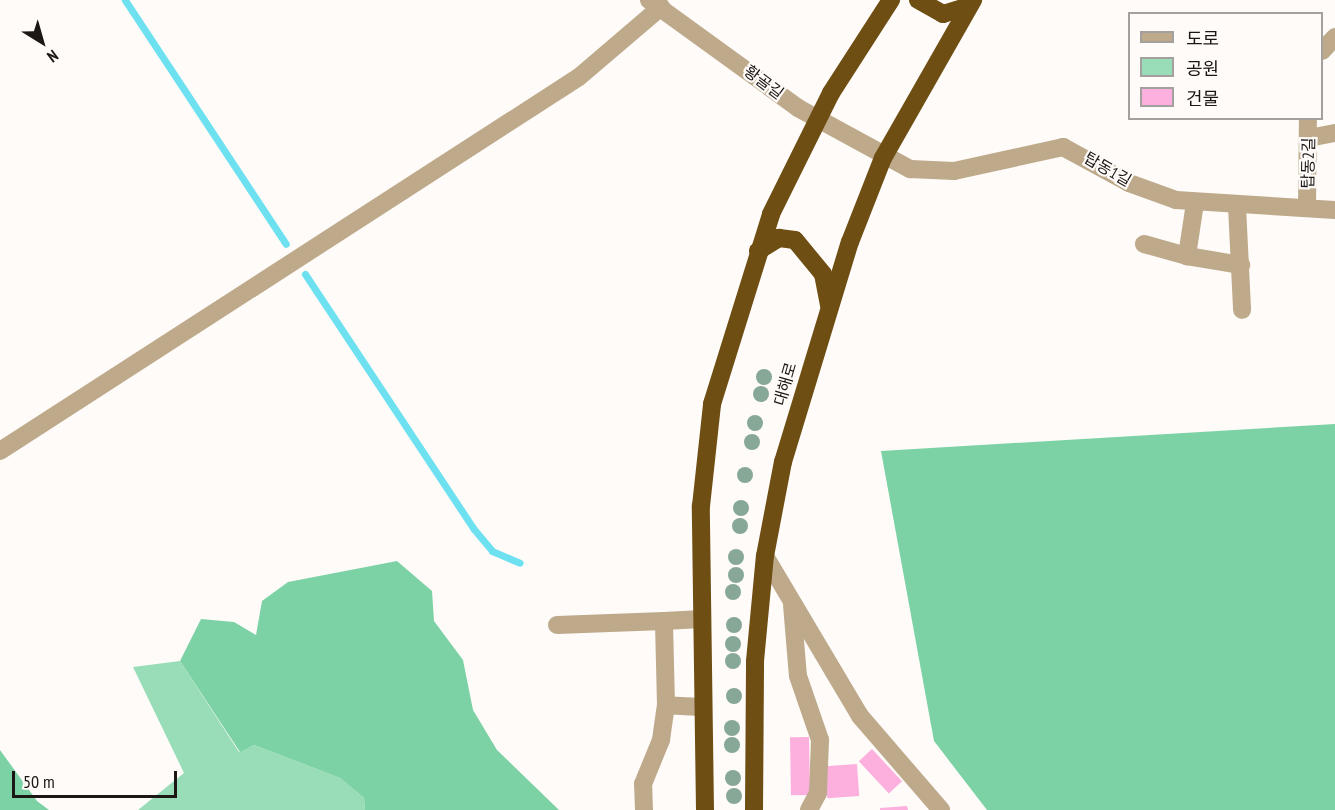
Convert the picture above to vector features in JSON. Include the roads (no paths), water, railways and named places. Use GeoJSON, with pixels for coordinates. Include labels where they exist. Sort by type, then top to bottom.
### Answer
{"type":"FeatureCollection","features":[{"type":"Feature","properties":{"kind":"highway"},"geometry":{"type":"LineString","coordinates":[[705,810],[701,707],[704,447],[724,359],[758,251],[817,119],[891,0]]}},
{"type":"Feature","properties":{"kind":"highway"},"geometry":{"type":"LineString","coordinates":[[918,0],[943,14],[971,3]]}},
{"type":"Feature","properties":{"kind":"highway","name":"대해로"},"geometry":{"type":"LineString","coordinates":[[754,810],[755,661],[765,556],[783,462],[829,307],[883,158],[971,3]]}},
{"type":"Feature","properties":{"kind":"highway"},"geometry":{"type":"LineString","coordinates":[[758,251],[779,238],[795,240],[809,251],[823,274],[829,307]]}},
{"type":"Feature","properties":{"kind":"street","name":"황골길"},"geometry":{"type":"LineString","coordinates":[[655,3],[817,119],[883,158]]}},
{"type":"Feature","properties":{"kind":"street"},"geometry":{"type":"LineString","coordinates":[[0,450],[579,77],[655,3]]}},
{"type":"Feature","properties":{"kind":"street"},"geometry":{"type":"LineString","coordinates":[[1323,50],[1335,37]]}},
{"type":"Feature","properties":{"kind":"street","name":"탑동2길"},"geometry":{"type":"LineString","coordinates":[[1307,208],[1308,120]]}},
{"type":"Feature","properties":{"kind":"street"},"geometry":{"type":"LineString","coordinates":[[1309,138],[1335,133]]}},
{"type":"Feature","properties":{"kind":"street","name":"탑동1길"},"geometry":{"type":"LineString","coordinates":[[883,158],[910,169],[954,171],[1063,147],[1150,192],[1195,203],[1335,210]]}},
{"type":"Feature","properties":{"kind":"street"},"geometry":{"type":"LineString","coordinates":[[1187,256],[1195,203]]}},
{"type":"Feature","properties":{"kind":"street"},"geometry":{"type":"LineString","coordinates":[[1237,206],[1242,310]]}},
{"type":"Feature","properties":{"kind":"street"},"geometry":{"type":"LineString","coordinates":[[1144,244],[1187,256],[1241,265]]}},
{"type":"Feature","properties":{"kind":"street"},"geometry":{"type":"LineString","coordinates":[[765,556],[861,716],[941,810]]}},
{"type":"Feature","properties":{"kind":"street"},"geometry":{"type":"LineString","coordinates":[[792,604],[798,676],[820,740],[818,793],[809,810]]}},
{"type":"Feature","properties":{"kind":"street"},"geometry":{"type":"LineString","coordinates":[[557,625],[702,619]]}},
{"type":"Feature","properties":{"kind":"street"},"geometry":{"type":"LineString","coordinates":[[644,810],[643,784],[661,740],[666,705],[664,621]]}},
{"type":"Feature","properties":{"kind":"street"},"geometry":{"type":"LineString","coordinates":[[666,705],[701,707]]}},
{"type":"Feature","properties":{"kind":"waterway"},"geometry":{"type":"LineString","coordinates":[[125,0],[286,244]]}},
{"type":"Feature","properties":{"kind":"waterway"},"geometry":{"type":"LineString","coordinates":[[305,274],[473,528],[492,551],[520,563]]}}]}
